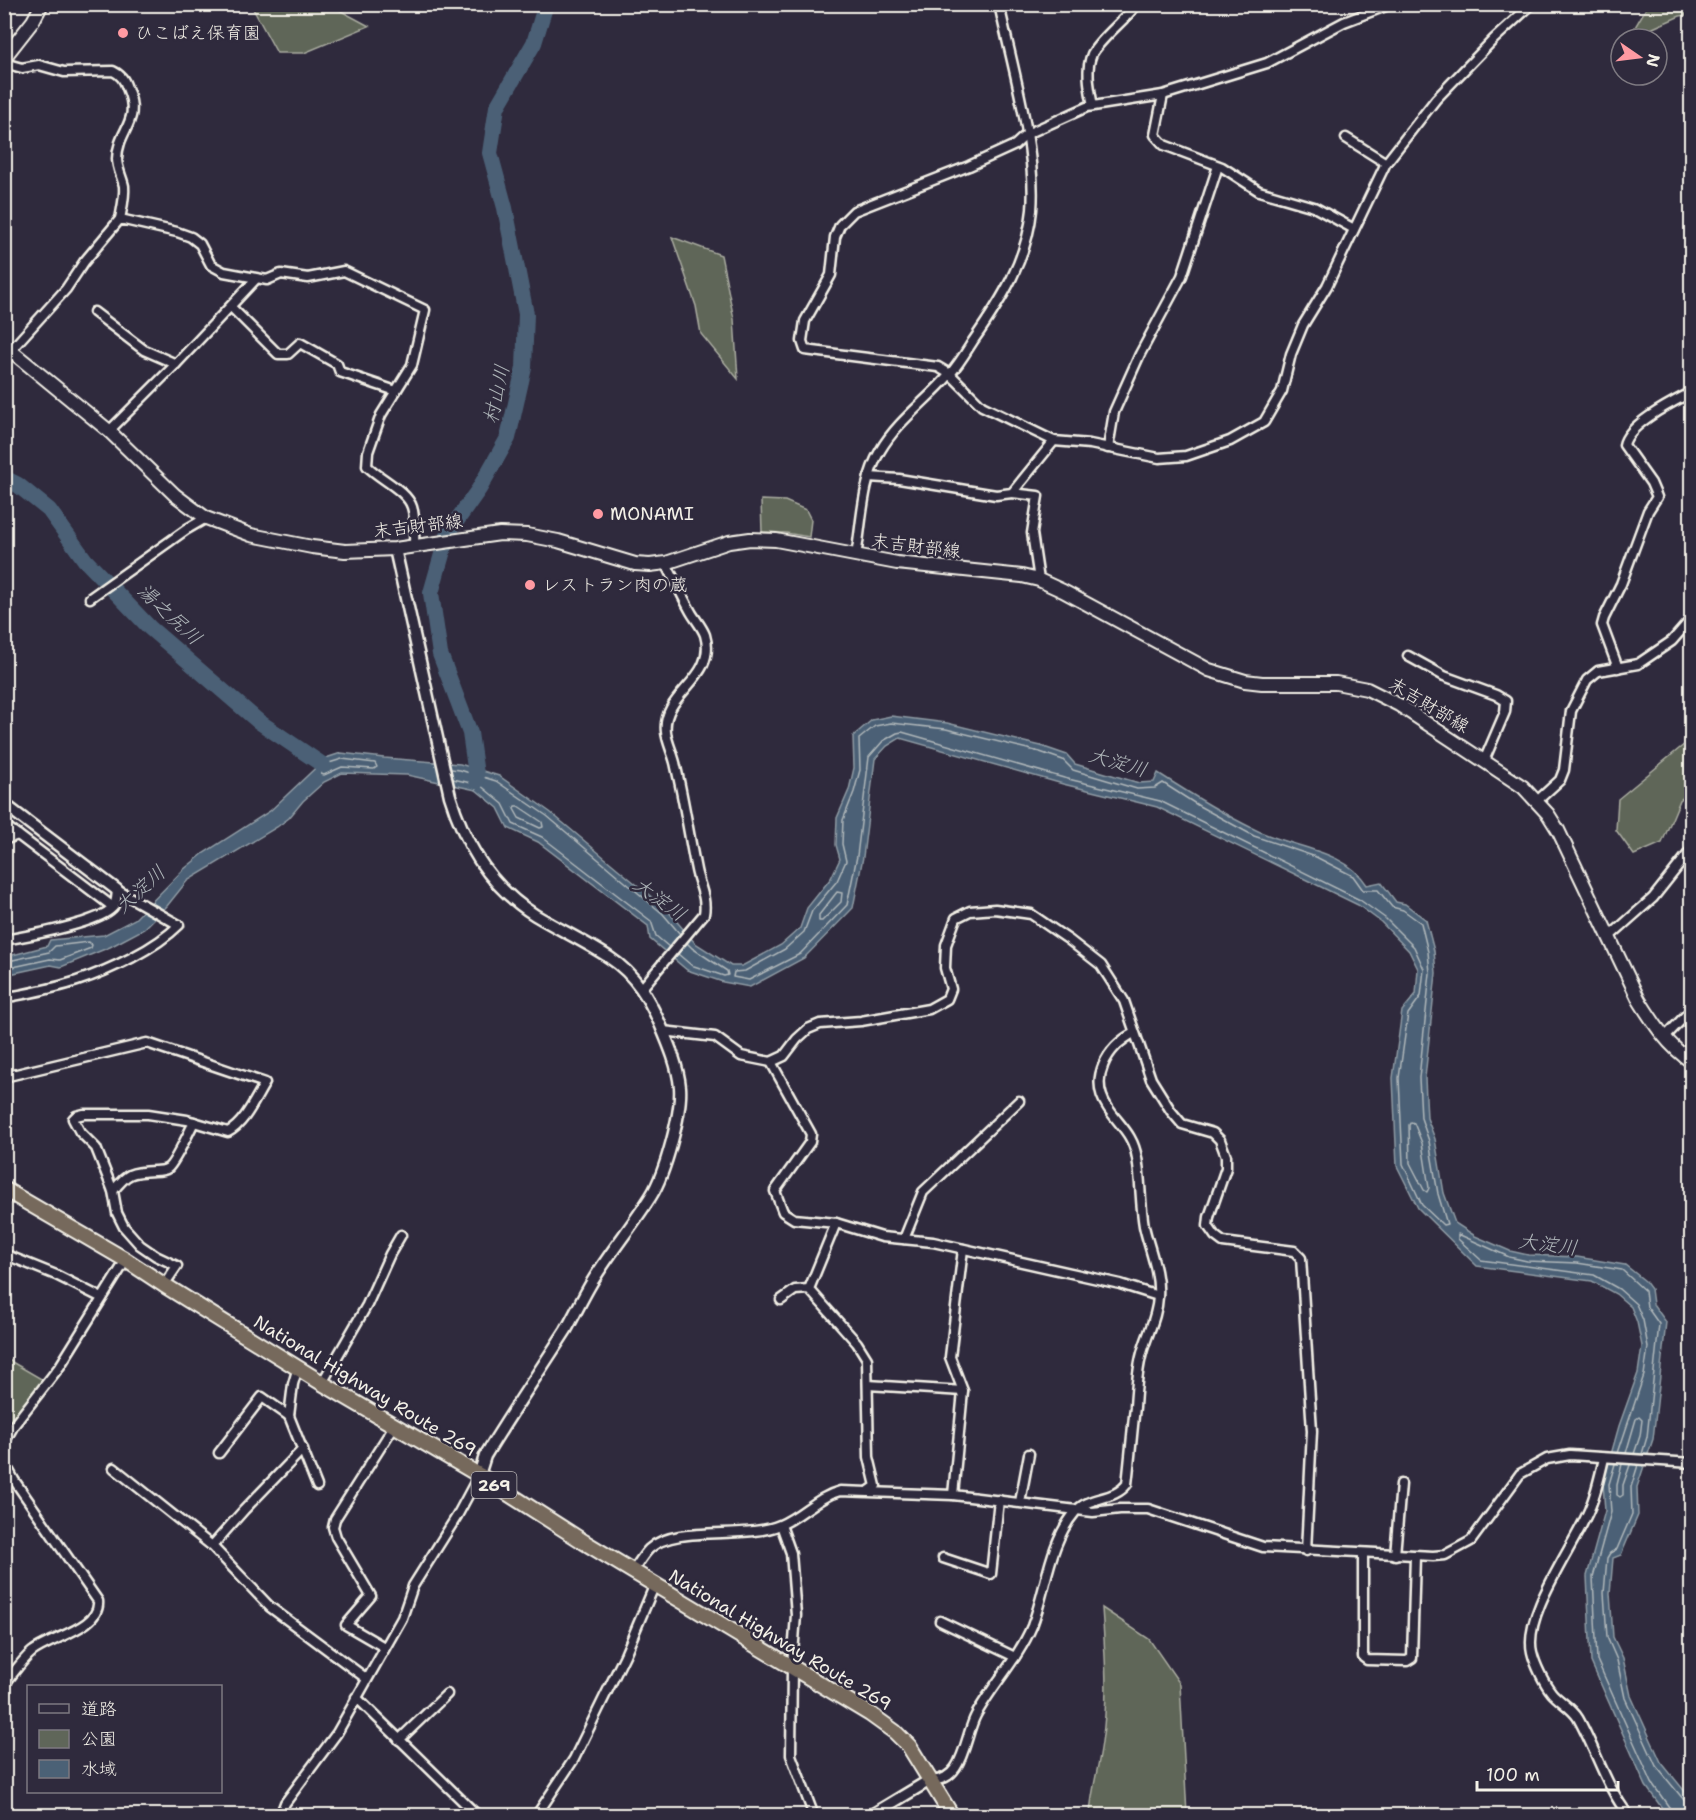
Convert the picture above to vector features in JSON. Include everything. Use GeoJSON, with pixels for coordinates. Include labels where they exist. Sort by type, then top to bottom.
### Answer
{"type":"FeatureCollection","features":[{"type":"Feature","properties":{"kind":"highway","name":"National Highway Route 269"},"geometry":{"type":"LineString","coordinates":[[4,1189],[126,1260],[322,1383],[479,1475],[870,1714],[895,1732],[913,1752],[952,1815]]}},
{"type":"Feature","properties":{"kind":"main road"},"geometry":{"type":"LineString","coordinates":[[4,58],[33,21],[42,4]]}},
{"type":"Feature","properties":{"kind":"main road","name":"末吉財部線"},"geometry":{"type":"LineString","coordinates":[[7,348],[109,431],[175,495],[206,518],[251,535],[345,551],[395,549],[501,534],[536,536],[635,564],[666,563],[729,542],[750,539],[776,540],[856,556],[922,566],[1002,573],[1039,580],[1209,670],[1226,676],[1262,683],[1336,683],[1367,689],[1399,705],[1523,787],[1538,801],[1558,830],[1639,1000],[1664,1038],[1692,1062]]}},
{"type":"Feature","properties":{"kind":"street"},"geometry":{"type":"LineString","coordinates":[[856,556],[873,463],[892,432],[950,374],[1000,302],[1019,264],[1032,204],[1033,187],[1027,134],[999,4]]}},
{"type":"Feature","properties":{"kind":"street"},"geometry":{"type":"LineString","coordinates":[[1093,106],[1089,68],[1092,54],[1128,17],[1137,4]]}},
{"type":"Feature","properties":{"kind":"street"},"geometry":{"type":"LineString","coordinates":[[1391,4],[1344,22],[1267,63],[1163,95],[1093,106],[1027,134],[1015,145],[969,166],[854,211],[840,225],[835,237],[831,275],[805,321],[802,341],[805,350],[938,367],[950,374],[982,406],[1054,441],[1090,444],[1159,459],[1186,456],[1230,441],[1264,422],[1282,392],[1291,354],[1303,325],[1327,286],[1386,163],[1436,99],[1532,4]]}},
{"type":"Feature","properties":{"kind":"street"},"geometry":{"type":"LineString","coordinates":[[1516,4],[1523,11]]}},
{"type":"Feature","properties":{"kind":"street"},"geometry":{"type":"LineString","coordinates":[[4,63],[22,68],[39,65],[64,72],[113,71],[120,74],[133,101],[132,117],[122,139],[117,161],[124,189],[120,219],[84,262],[66,289],[7,348]]}},
{"type":"Feature","properties":{"kind":"street"},"geometry":{"type":"LineString","coordinates":[[1163,95],[1155,135],[1164,145],[1218,166],[1259,191],[1314,207],[1354,229]]}},
{"type":"Feature","properties":{"kind":"street"},"geometry":{"type":"LineString","coordinates":[[1346,138],[1386,163]]}},
{"type":"Feature","properties":{"kind":"street"},"geometry":{"type":"LineString","coordinates":[[1108,448],[1114,412],[1140,354],[1182,276],[1218,166]]}},
{"type":"Feature","properties":{"kind":"street"},"geometry":{"type":"LineString","coordinates":[[120,219],[177,231],[191,237],[200,244],[211,265],[218,270],[267,280],[281,274],[308,278],[344,271],[424,310],[412,365],[381,415],[368,452],[367,466],[406,496],[412,507],[414,546]]}},
{"type":"Feature","properties":{"kind":"street"},"geometry":{"type":"LineString","coordinates":[[109,431],[256,279]]}},
{"type":"Feature","properties":{"kind":"street"},"geometry":{"type":"LineString","coordinates":[[231,307],[278,354],[288,354],[300,344],[337,364],[340,372],[396,391]]}},
{"type":"Feature","properties":{"kind":"street"},"geometry":{"type":"LineString","coordinates":[[94,312],[144,350],[176,364]]}},
{"type":"Feature","properties":{"kind":"street"},"geometry":{"type":"LineString","coordinates":[[1618,668],[1602,625],[1656,497],[1651,483],[1624,445],[1626,438],[1650,416],[1692,392]]}},
{"type":"Feature","properties":{"kind":"street"},"geometry":{"type":"LineString","coordinates":[[1012,493],[1054,441]]}},
{"type":"Feature","properties":{"kind":"street"},"geometry":{"type":"LineString","coordinates":[[869,477],[899,479],[996,495],[1012,493],[1038,496],[1032,533],[1039,580]]}},
{"type":"Feature","properties":{"kind":"street"},"geometry":{"type":"LineString","coordinates":[[90,598],[206,518]]}},
{"type":"Feature","properties":{"kind":"street"},"geometry":{"type":"LineString","coordinates":[[280,1815],[285,1803],[337,1733],[402,1618],[413,1586],[457,1516],[479,1475],[485,1456],[567,1328],[592,1281],[653,1194],[677,1118],[680,1086],[663,1031],[642,988],[628,972],[610,958],[533,914],[512,897],[484,867],[469,845],[459,826],[450,796],[395,549]]}},
{"type":"Feature","properties":{"kind":"street"},"geometry":{"type":"LineString","coordinates":[[642,988],[704,914],[706,904],[691,848],[675,760],[666,733],[669,710],[698,676],[705,662],[707,646],[705,633],[691,612],[666,563]]}},
{"type":"Feature","properties":{"kind":"street"},"geometry":{"type":"LineString","coordinates":[[1538,801],[1560,780],[1564,770],[1571,711],[1587,680],[1598,671],[1638,664],[1672,641],[1692,618]]}},
{"type":"Feature","properties":{"kind":"street"},"geometry":{"type":"LineString","coordinates":[[1408,656],[1444,676],[1496,695],[1506,701],[1505,712],[1484,761]]}},
{"type":"Feature","properties":{"kind":"street"},"geometry":{"type":"LineString","coordinates":[[4,804],[119,892],[179,925],[167,937],[148,949],[77,981],[4,998]]}},
{"type":"Feature","properties":{"kind":"street"},"geometry":{"type":"LineString","coordinates":[[4,825],[113,907]]}},
{"type":"Feature","properties":{"kind":"street"},"geometry":{"type":"LineString","coordinates":[[4,840],[18,835]]}},
{"type":"Feature","properties":{"kind":"street"},"geometry":{"type":"LineString","coordinates":[[1609,937],[1653,897],[1692,849]]}},
{"type":"Feature","properties":{"kind":"street"},"geometry":{"type":"LineString","coordinates":[[4,940],[39,934],[88,920],[110,910],[116,903],[119,892]]}},
{"type":"Feature","properties":{"kind":"street"},"geometry":{"type":"LineString","coordinates":[[663,1031],[715,1038],[741,1056],[771,1062],[783,1056],[808,1029],[820,1024],[861,1021],[929,1009],[947,999],[951,989],[945,968],[946,945],[956,918],[970,911],[995,909],[1031,914],[1069,939],[1101,965],[1124,1001],[1151,1079],[1171,1111],[1182,1124],[1213,1133],[1220,1140],[1226,1156],[1226,1168],[1208,1226],[1215,1236],[1223,1242],[1294,1251],[1301,1258],[1312,1431],[1305,1551]]}},
{"type":"Feature","properties":{"kind":"street"},"geometry":{"type":"LineString","coordinates":[[1664,1038],[1692,1009]]}},
{"type":"Feature","properties":{"kind":"street"},"geometry":{"type":"LineString","coordinates":[[870,1815],[930,1780],[938,1781],[951,1773],[959,1764],[971,1724],[986,1696],[1008,1669],[1032,1626],[1060,1533],[1077,1509],[1093,1501],[1120,1493],[1127,1484],[1137,1382],[1142,1353],[1154,1324],[1158,1296],[1155,1264],[1144,1226],[1137,1158],[1132,1137],[1106,1106],[1100,1079],[1110,1050],[1134,1033]]}},
{"type":"Feature","properties":{"kind":"street"},"geometry":{"type":"LineString","coordinates":[[4,1077],[147,1043],[265,1083],[243,1119],[228,1132],[194,1122],[148,1114],[84,1114],[73,1119],[80,1132],[96,1148],[113,1191],[117,1213],[124,1227],[140,1245],[177,1266],[164,1285]]}},
{"type":"Feature","properties":{"kind":"street"},"geometry":{"type":"LineString","coordinates":[[771,1062],[811,1134],[810,1142],[775,1191],[783,1212],[794,1219],[836,1223],[882,1237],[933,1242],[1120,1284],[1158,1296]]}},
{"type":"Feature","properties":{"kind":"street"},"geometry":{"type":"LineString","coordinates":[[904,1239],[923,1192],[1020,1101]]}},
{"type":"Feature","properties":{"kind":"street"},"geometry":{"type":"LineString","coordinates":[[113,1191],[128,1174],[167,1169],[174,1161],[194,1122]]}},
{"type":"Feature","properties":{"kind":"street"},"geometry":{"type":"LineString","coordinates":[[809,1289],[836,1223]]}},
{"type":"Feature","properties":{"kind":"street"},"geometry":{"type":"LineString","coordinates":[[322,1383],[367,1305],[401,1235]]}},
{"type":"Feature","properties":{"kind":"street"},"geometry":{"type":"LineString","coordinates":[[953,1495],[963,1391],[950,1357],[963,1249]]}},
{"type":"Feature","properties":{"kind":"street"},"geometry":{"type":"LineString","coordinates":[[4,1254],[56,1275],[102,1298]]}},
{"type":"Feature","properties":{"kind":"street"},"geometry":{"type":"LineString","coordinates":[[4,1443],[14,1425],[60,1366],[126,1260]]}},
{"type":"Feature","properties":{"kind":"street"},"geometry":{"type":"LineString","coordinates":[[781,1300],[795,1290],[809,1289]]}},
{"type":"Feature","properties":{"kind":"street"},"geometry":{"type":"LineString","coordinates":[[809,1289],[857,1343],[867,1359],[869,1456],[876,1486],[869,1491]]}},
{"type":"Feature","properties":{"kind":"street"},"geometry":{"type":"LineString","coordinates":[[298,1367],[293,1384],[290,1416],[317,1485]]}},
{"type":"Feature","properties":{"kind":"street"},"geometry":{"type":"LineString","coordinates":[[868,1385],[963,1391]]}},
{"type":"Feature","properties":{"kind":"street"},"geometry":{"type":"LineString","coordinates":[[219,1453],[262,1397],[290,1416]]}},
{"type":"Feature","properties":{"kind":"street"},"geometry":{"type":"LineString","coordinates":[[384,1647],[346,1625],[371,1596],[336,1537],[333,1527],[335,1520],[394,1426]]}},
{"type":"Feature","properties":{"kind":"street"},"geometry":{"type":"LineString","coordinates":[[212,1546],[303,1449]]}},
{"type":"Feature","properties":{"kind":"street"},"geometry":{"type":"LineString","coordinates":[[1020,1502],[1029,1454]]}},
{"type":"Feature","properties":{"kind":"street"},"geometry":{"type":"LineString","coordinates":[[4,1455],[14,1480],[98,1601],[99,1609],[94,1617],[82,1626],[58,1636],[30,1653],[4,1685]]}},
{"type":"Feature","properties":{"kind":"street"},"geometry":{"type":"LineString","coordinates":[[633,1571],[650,1548],[660,1541],[687,1536],[761,1531],[781,1525],[827,1494],[840,1491],[953,1495],[1093,1512],[1148,1509],[1263,1547],[1363,1554],[1445,1555],[1471,1541],[1520,1474],[1547,1459],[1569,1455],[1692,1463]]}},
{"type":"Feature","properties":{"kind":"street"},"geometry":{"type":"LineString","coordinates":[[1604,1458],[1589,1510],[1538,1608],[1530,1639],[1532,1653],[1542,1676],[1552,1692],[1575,1713],[1598,1762],[1629,1815]]}},
{"type":"Feature","properties":{"kind":"street"},"geometry":{"type":"LineString","coordinates":[[114,1468],[212,1546],[270,1607],[367,1678]]}},
{"type":"Feature","properties":{"kind":"street"},"geometry":{"type":"LineString","coordinates":[[1395,1555],[1401,1484]]}},
{"type":"Feature","properties":{"kind":"street"},"geometry":{"type":"LineString","coordinates":[[943,1558],[991,1574],[999,1500]]}},
{"type":"Feature","properties":{"kind":"street"},"geometry":{"type":"LineString","coordinates":[[781,1525],[791,1553],[796,1615],[792,1667],[791,1755],[814,1815]]}},
{"type":"Feature","properties":{"kind":"street"},"geometry":{"type":"LineString","coordinates":[[1363,1554],[1363,1657],[1367,1660],[1407,1661],[1412,1658],[1415,1556]]}},
{"type":"Feature","properties":{"kind":"street"},"geometry":{"type":"LineString","coordinates":[[536,1815],[574,1759],[625,1655],[655,1584]]}},
{"type":"Feature","properties":{"kind":"street"},"geometry":{"type":"LineString","coordinates":[[940,1620],[1015,1657]]}},
{"type":"Feature","properties":{"kind":"street"},"geometry":{"type":"LineString","coordinates":[[399,1740],[447,1694]]}},
{"type":"Feature","properties":{"kind":"street"},"geometry":{"type":"LineString","coordinates":[[357,1697],[478,1815]]}},
{"type":"Feature","properties":{"kind":"green space"},"geometry":{"type":"Polygon","coordinates":[[[251,5],[330,5],[369,26],[304,53],[277,53],[251,5]]]}},
{"type":"Feature","properties":{"kind":"green space"},"geometry":{"type":"Polygon","coordinates":[[[1648,5],[1691,5],[1691,14],[1680,16],[1655,27],[1635,27],[1648,5]]]}},
{"type":"Feature","properties":{"kind":"green space"},"geometry":{"type":"Polygon","coordinates":[[[672,237],[721,255],[734,319],[738,379],[701,334],[696,306],[672,237]]]}},
{"type":"Feature","properties":{"kind":"green space"},"geometry":{"type":"Polygon","coordinates":[[[761,500],[785,501],[806,510],[811,520],[809,537],[762,532],[761,500]]]}},
{"type":"Feature","properties":{"kind":"green space"},"geometry":{"type":"Polygon","coordinates":[[[1691,739],[1691,791],[1680,800],[1662,843],[1634,855],[1616,830],[1618,799],[1691,739]]]}},
{"type":"Feature","properties":{"kind":"green space"},"geometry":{"type":"Polygon","coordinates":[[[5,1358],[43,1380],[5,1429],[5,1358]]]}},
{"type":"Feature","properties":{"kind":"green space"},"geometry":{"type":"Polygon","coordinates":[[[1102,1608],[1149,1639],[1180,1684],[1187,1815],[1090,1815],[1101,1751],[1105,1709],[1106,1675],[1102,1608]]]}},
{"type":"Feature","properties":{"kind":"water"},"geometry":{"type":"Polygon","coordinates":[[[891,716],[947,723],[1041,746],[1067,755],[1075,764],[1139,783],[1154,782],[1158,773],[1254,829],[1345,863],[1367,885],[1381,882],[1396,902],[1405,904],[1426,920],[1434,951],[1436,973],[1425,1078],[1427,1118],[1435,1139],[1444,1193],[1455,1223],[1475,1236],[1510,1251],[1528,1255],[1577,1257],[1625,1265],[1645,1281],[1651,1289],[1653,1304],[1666,1322],[1653,1439],[1637,1487],[1638,1515],[1621,1555],[1613,1558],[1610,1593],[1613,1637],[1623,1658],[1631,1696],[1661,1762],[1691,1799],[1691,1815],[1667,1815],[1646,1786],[1591,1662],[1587,1576],[1605,1511],[1603,1483],[1619,1426],[1638,1373],[1642,1346],[1637,1322],[1631,1307],[1616,1294],[1592,1281],[1477,1266],[1418,1208],[1397,1166],[1393,1078],[1402,1011],[1416,994],[1418,969],[1409,951],[1381,922],[1358,905],[1157,807],[1063,784],[900,738],[887,746],[875,759],[863,857],[853,908],[804,958],[750,987],[723,982],[687,970],[650,939],[648,926],[538,842],[508,828],[498,808],[476,790],[407,775],[342,773],[324,782],[277,827],[187,881],[144,929],[110,947],[61,967],[51,965],[5,975],[5,957],[47,946],[50,940],[104,935],[135,919],[183,870],[204,853],[270,811],[326,758],[341,753],[460,764],[499,776],[550,812],[667,910],[695,943],[731,966],[742,966],[781,945],[800,928],[807,908],[831,878],[840,859],[836,845],[837,818],[849,790],[854,768],[853,736],[872,720],[891,716]]]}},
{"type":"Feature","properties":{"kind":"waterway","name":"村山川"},"geometry":{"type":"LineString","coordinates":[[477,781],[470,733],[440,654],[431,593],[448,533],[479,489],[508,438],[524,368],[526,314],[505,208],[490,153],[497,107],[534,43],[546,4]]}},
{"type":"Feature","properties":{"kind":"waterway","name":"湯之尻川"},"geometry":{"type":"LineString","coordinates":[[4,478],[18,485],[49,510],[85,560],[150,628],[258,721],[323,765]]}},
{"type":"Feature","properties":{"kind":"place","name":"ひこばえ保育園"},"geometry":{"type":"Point","coordinates":[123,33]}},
{"type":"Feature","properties":{"kind":"place","name":"MONAMI"},"geometry":{"type":"Point","coordinates":[598,514]}},
{"type":"Feature","properties":{"kind":"place","name":"レストラン肉の蔵"},"geometry":{"type":"Point","coordinates":[530,585]}},
{"type":"Feature","properties":{"kind":"water label","name":"大淀川"},"geometry":{"type":"Point","coordinates":[1118,762]}},
{"type":"Feature","properties":{"kind":"water label","name":"大淀川"},"geometry":{"type":"Point","coordinates":[140,889]}},
{"type":"Feature","properties":{"kind":"water label","name":"大淀川"},"geometry":{"type":"Point","coordinates":[660,899]}},
{"type":"Feature","properties":{"kind":"water label","name":"大淀川"},"geometry":{"type":"Point","coordinates":[1548,1244]}}]}
